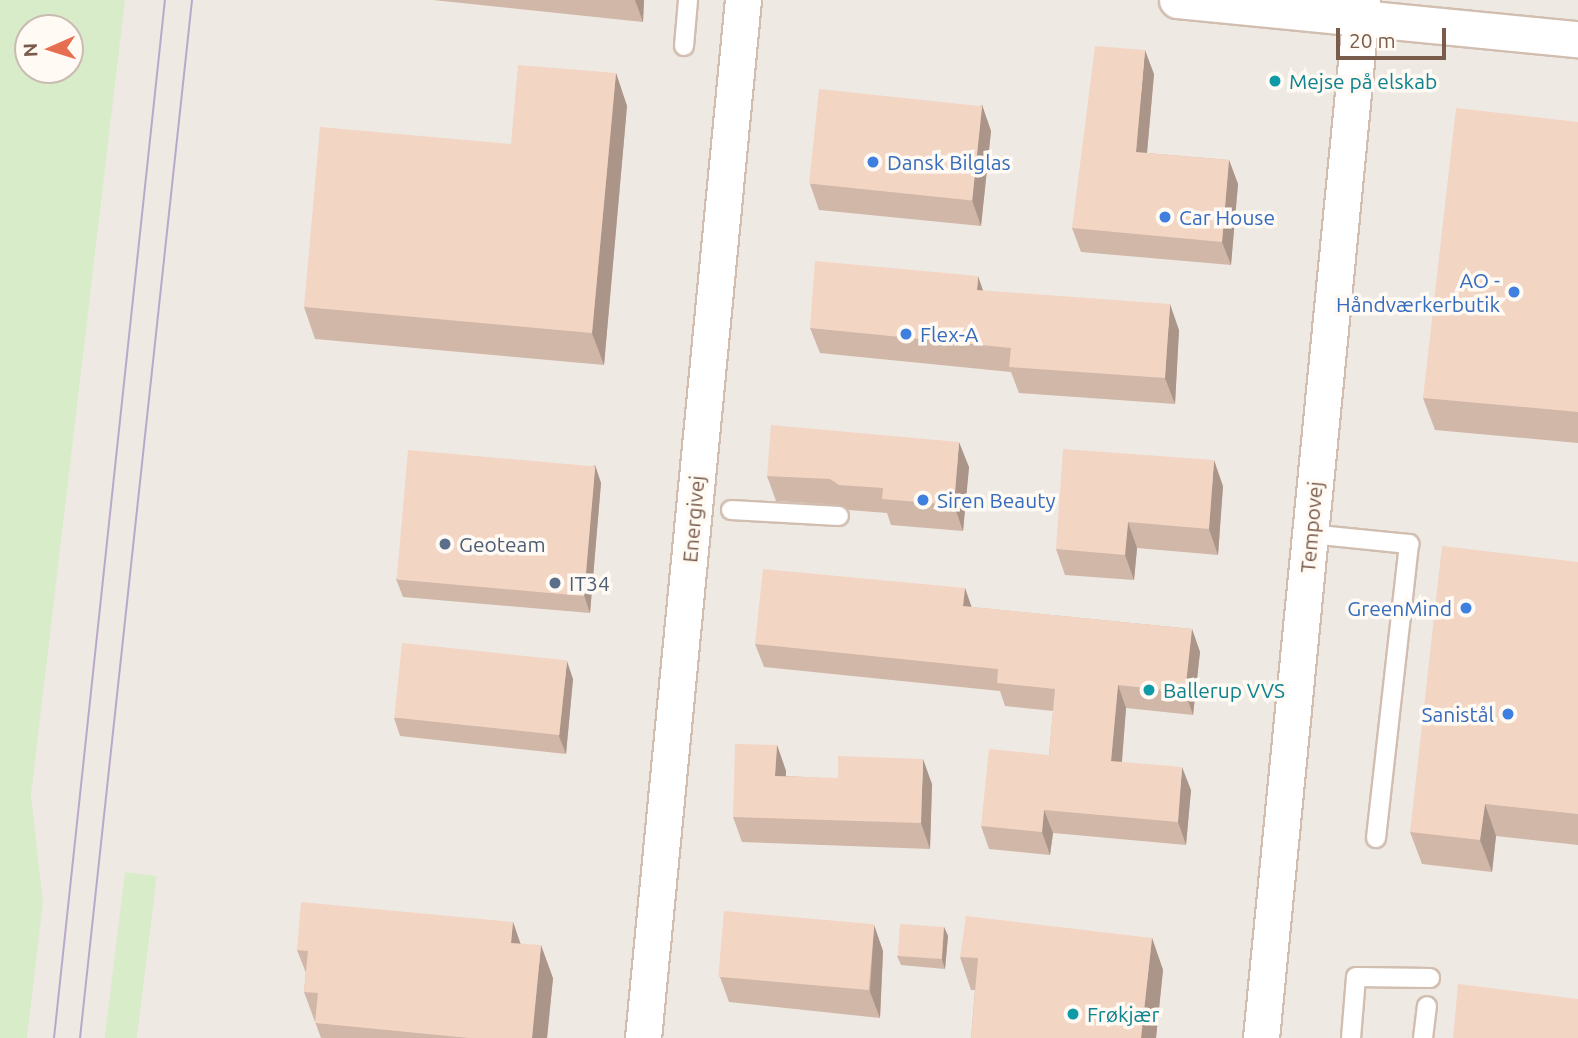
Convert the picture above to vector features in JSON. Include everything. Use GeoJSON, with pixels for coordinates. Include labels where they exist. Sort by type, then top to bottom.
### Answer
{"type":"FeatureCollection","features":[{"type":"Feature","properties":{"kind":"street","name":"Energivej"},"geometry":{"type":"LineString","coordinates":[[643,1038],[743,0]]}},
{"type":"Feature","properties":{"kind":"street"},"geometry":{"type":"LineString","coordinates":[[1177,0],[1361,8],[1578,39]]}},
{"type":"Feature","properties":{"kind":"street","name":"Tempovej"},"geometry":{"type":"LineString","coordinates":[[1261,1038],[1361,8]]}},
{"type":"Feature","properties":{"kind":"lane"},"geometry":{"type":"LineString","coordinates":[[684,46],[688,0]]}},
{"type":"Feature","properties":{"kind":"lane"},"geometry":{"type":"LineString","coordinates":[[731,510],[839,516]]}},
{"type":"Feature","properties":{"kind":"lane"},"geometry":{"type":"LineString","coordinates":[[1310,534],[1409,544],[1376,838]]}},
{"type":"Feature","properties":{"kind":"lane"},"geometry":{"type":"LineString","coordinates":[[1351,1038],[1356,977],[1430,978]]}},
{"type":"Feature","properties":{"kind":"lane"},"geometry":{"type":"LineString","coordinates":[[1423,1038],[1427,1006]]}},
{"type":"Feature","properties":{"kind":"shaded area"},"geometry":{"type":"Polygon","coordinates":[[[0,0],[1578,0],[1578,1038],[0,1038],[0,0]]]}},
{"type":"Feature","properties":{"kind":"green space"},"geometry":{"type":"Polygon","coordinates":[[[0,0],[125,0],[31,795],[43,902],[27,1038],[0,1038],[0,0]]]}},
{"type":"Feature","properties":{"kind":"green space"},"geometry":{"type":"Polygon","coordinates":[[[125,872],[157,876],[137,1038],[105,1038],[125,872]]]}},
{"type":"Feature","properties":{"kind":"building"},"geometry":{"type":"Polygon","coordinates":[[[1095,46],[1145,50],[1136,152],[1229,160],[1222,242],[1072,228],[1095,46]]]}},
{"type":"Feature","properties":{"kind":"building"},"geometry":{"type":"Polygon","coordinates":[[[518,65],[616,73],[592,333],[304,307],[320,127],[511,144],[518,65]]]}},
{"type":"Feature","properties":{"kind":"building"},"geometry":{"type":"Polygon","coordinates":[[[819,89],[982,106],[972,201],[809,183],[819,89]]]}},
{"type":"Feature","properties":{"kind":"building","name":"AO - Håndværkerbutik"},"geometry":{"type":"Polygon","coordinates":[[[1456,108],[1578,122],[1578,412],[1423,398],[1456,108]]]}},
{"type":"Feature","properties":{"kind":"building"},"geometry":{"type":"Polygon","coordinates":[[[815,261],[978,276],[977,290],[1170,304],[1165,378],[1009,367],[1011,348],[810,328],[815,261]]]}},
{"type":"Feature","properties":{"kind":"building"},"geometry":{"type":"Polygon","coordinates":[[[771,425],[959,442],[954,505],[882,499],[883,488],[839,485],[830,479],[767,476],[771,425]]]}},
{"type":"Feature","properties":{"kind":"building"},"geometry":{"type":"Polygon","coordinates":[[[1063,449],[1214,460],[1209,529],[1128,522],[1125,555],[1056,549],[1063,449]]]}},
{"type":"Feature","properties":{"kind":"building"},"geometry":{"type":"Polygon","coordinates":[[[408,450],[595,466],[584,596],[397,580],[408,450]]]}},
{"type":"Feature","properties":{"kind":"building","name":"Sanistål"},"geometry":{"type":"Polygon","coordinates":[[[1442,546],[1578,562],[1578,814],[1485,804],[1480,840],[1410,832],[1442,546]]]}},
{"type":"Feature","properties":{"kind":"building"},"geometry":{"type":"Polygon","coordinates":[[[763,569],[965,588],[963,606],[1192,629],[1185,692],[1118,685],[1111,761],[1182,767],[1178,822],[1044,810],[1042,832],[981,826],[989,749],[1049,755],[1055,689],[997,683],[998,669],[755,644],[763,569]]]}},
{"type":"Feature","properties":{"kind":"building"},"geometry":{"type":"Polygon","coordinates":[[[402,643],[567,660],[559,735],[394,718],[402,643]]]}},
{"type":"Feature","properties":{"kind":"building"},"geometry":{"type":"Polygon","coordinates":[[[735,744],[777,745],[775,776],[838,778],[838,756],[923,759],[921,823],[733,817],[735,744]]]}},
{"type":"Feature","properties":{"kind":"building"},"geometry":{"type":"Polygon","coordinates":[[[301,902],[513,922],[511,943],[541,945],[532,1038],[469,1038],[315,1023],[318,993],[304,992],[308,951],[297,950],[301,902]]]}},
{"type":"Feature","properties":{"kind":"building"},"geometry":{"type":"Polygon","coordinates":[[[724,911],[874,924],[869,990],[718,977],[724,911]]]}},
{"type":"Feature","properties":{"kind":"building","name":"Frøkjær"},"geometry":{"type":"Polygon","coordinates":[[[966,916],[1152,938],[1141,1038],[971,1038],[978,958],[960,957],[966,916]]]}},
{"type":"Feature","properties":{"kind":"building"},"geometry":{"type":"Polygon","coordinates":[[[900,924],[944,927],[942,959],[898,956],[900,924]]]}},
{"type":"Feature","properties":{"kind":"building"},"geometry":{"type":"Polygon","coordinates":[[[1458,984],[1578,999],[1578,1038],[1453,1038],[1458,984]]]}},
{"type":"Feature","properties":{"kind":"tram line"},"geometry":{"type":"LineString","coordinates":[[54,1038],[165,0]]}},
{"type":"Feature","properties":{"kind":"tram line"},"geometry":{"type":"LineString","coordinates":[[80,1038],[192,0]]}},
{"type":"Feature","properties":{"kind":"place","name":"Mejse på elskab"},"geometry":{"type":"Point","coordinates":[1275,81]}},
{"type":"Feature","properties":{"kind":"place","name":"Dansk Bilglas"},"geometry":{"type":"Point","coordinates":[873,162]}},
{"type":"Feature","properties":{"kind":"place","name":"Car House"},"geometry":{"type":"Point","coordinates":[1165,217]}},
{"type":"Feature","properties":{"kind":"place","name":"AO - Håndværkerbutik"},"geometry":{"type":"Point","coordinates":[1514,292]}},
{"type":"Feature","properties":{"kind":"place","name":"Flex-A"},"geometry":{"type":"Point","coordinates":[906,334]}},
{"type":"Feature","properties":{"kind":"place","name":"Siren Beauty"},"geometry":{"type":"Point","coordinates":[923,500]}},
{"type":"Feature","properties":{"kind":"place","name":"Geoteam"},"geometry":{"type":"Point","coordinates":[445,544]}},
{"type":"Feature","properties":{"kind":"place","name":"IT34"},"geometry":{"type":"Point","coordinates":[555,583]}},
{"type":"Feature","properties":{"kind":"place","name":"GreenMind"},"geometry":{"type":"Point","coordinates":[1466,608]}},
{"type":"Feature","properties":{"kind":"place","name":"Ballerup VVS"},"geometry":{"type":"Point","coordinates":[1149,690]}},
{"type":"Feature","properties":{"kind":"place","name":"Sanistål"},"geometry":{"type":"Point","coordinates":[1508,714]}},
{"type":"Feature","properties":{"kind":"place","name":"Frøkjær"},"geometry":{"type":"Point","coordinates":[1073,1014]}}]}
